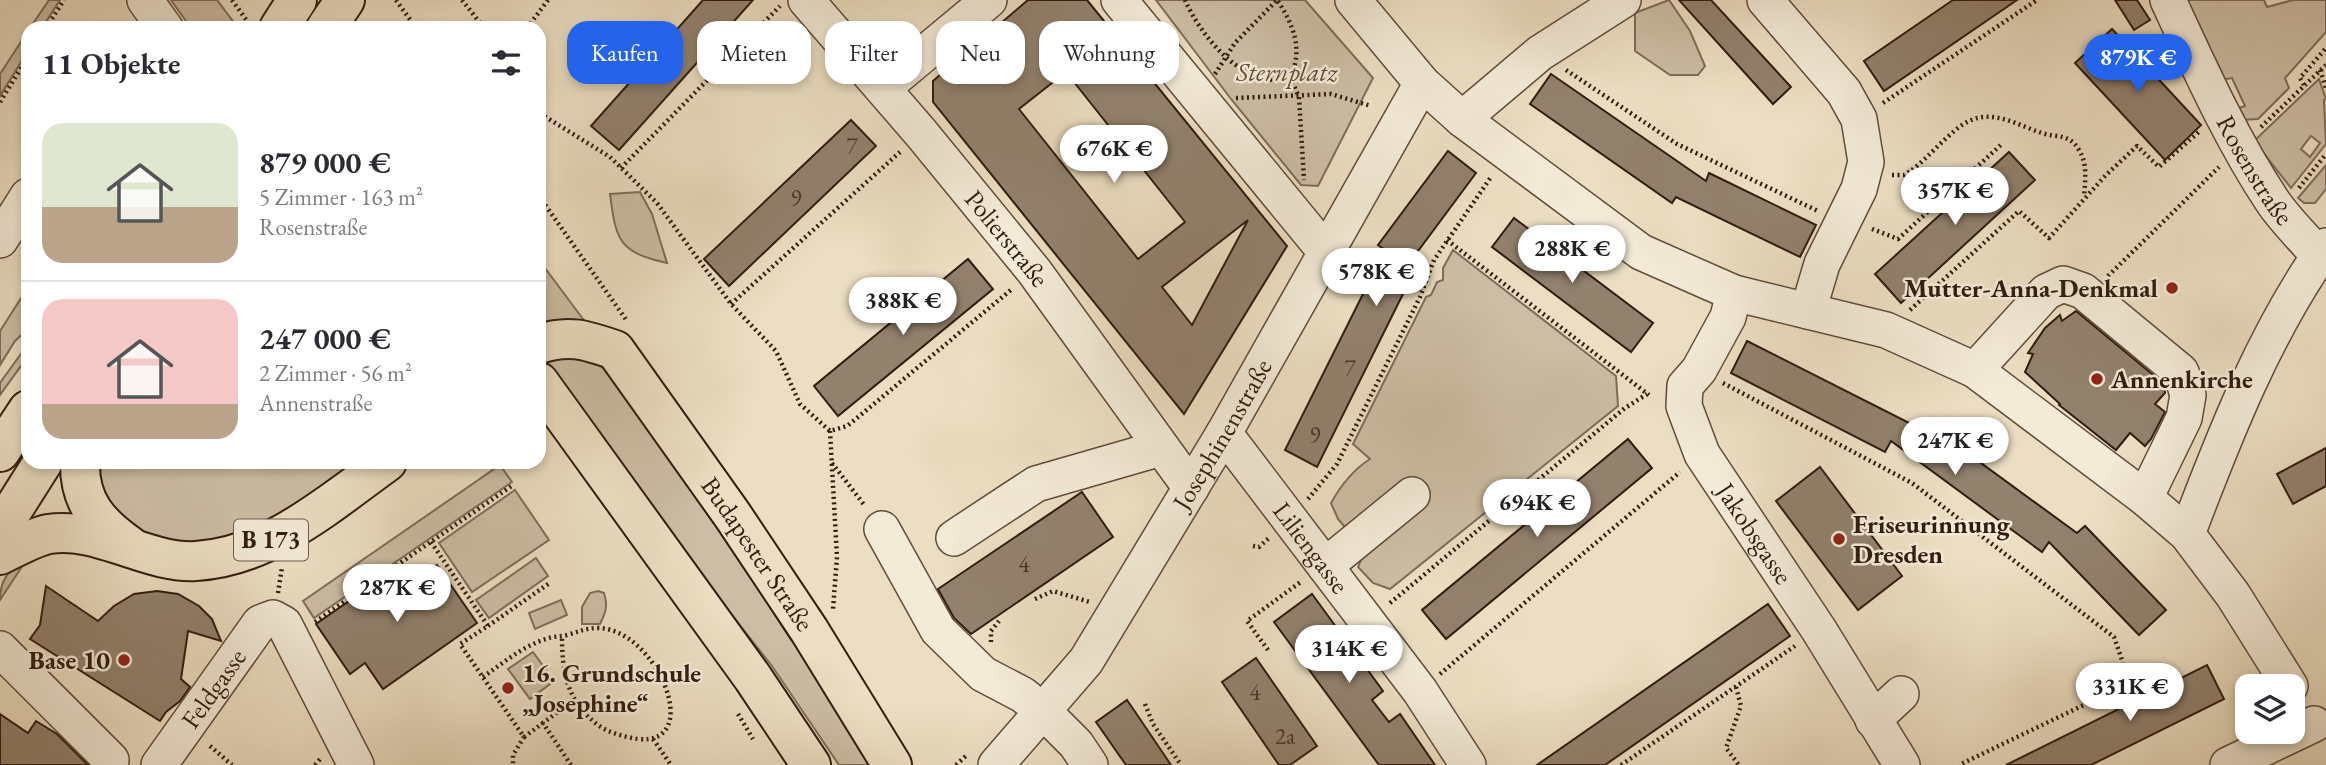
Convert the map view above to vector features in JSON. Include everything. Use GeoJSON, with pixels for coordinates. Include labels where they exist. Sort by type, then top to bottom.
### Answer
{"type":"FeatureCollection","features":[{"type":"Feature","properties":{"kind":"main road"},"geometry":{"type":"LineString","coordinates":[[284,21],[297,0]]}},
{"type":"Feature","properties":{"kind":"main road"},"geometry":{"type":"LineString","coordinates":[[331,21],[345,0]]}},
{"type":"Feature","properties":{"kind":"main road","name":"Budapester Straße"},"geometry":{"type":"LineString","coordinates":[[546,342],[566,337],[615,350],[733,516],[802,619],[892,765]]}},
{"type":"Feature","properties":{"kind":"main road"},"geometry":{"type":"LineString","coordinates":[[546,398],[555,418],[753,678],[811,765]]}},
{"type":"Feature","properties":{"kind":"main road"},"geometry":{"type":"LineString","coordinates":[[0,530],[39,469]]}},
{"type":"Feature","properties":{"kind":"main road","name":"B 173"},"geometry":{"type":"LineString","coordinates":[[81,469],[82,486],[92,513],[108,531],[135,549],[194,561],[229,556],[261,545],[288,531],[377,469]]}},
{"type":"Feature","properties":{"kind":"main road"},"geometry":{"type":"LineString","coordinates":[[0,555],[49,534],[78,535],[135,549]]}},
{"type":"Feature","properties":{"kind":"street","name":"Polierstraße"},"geometry":{"type":"LineString","coordinates":[[806,0],[883,88],[1034,271],[1191,488]]}},
{"type":"Feature","properties":{"kind":"street"},"geometry":{"type":"LineString","coordinates":[[883,88],[989,0]]}},
{"type":"Feature","properties":{"kind":"street"},"geometry":{"type":"LineString","coordinates":[[1119,0],[1326,251]]}},
{"type":"Feature","properties":{"kind":"street"},"geometry":{"type":"LineString","coordinates":[[1353,0],[1422,83],[1462,119],[1641,252],[1734,293],[1886,330],[1975,370],[2145,498],[2187,534],[2234,595],[2282,674]]}},
{"type":"Feature","properties":{"kind":"street"},"geometry":{"type":"LineString","coordinates":[[1462,119],[1541,53],[1623,0]]}},
{"type":"Feature","properties":{"kind":"street"},"geometry":{"type":"LineString","coordinates":[[1765,0],[1844,92],[1859,119],[1866,162],[1859,189],[1822,264],[1808,312]]}},
{"type":"Feature","properties":{"kind":"street"},"geometry":{"type":"LineString","coordinates":[[2145,0],[2176,47],[2196,61]]}},
{"type":"Feature","properties":{"kind":"street","name":"Rosenstraße"},"geometry":{"type":"LineString","coordinates":[[2168,0],[2196,61],[2232,154],[2275,204],[2323,251]]}},
{"type":"Feature","properties":{"kind":"street","name":"Josephinenstraße"},"geometry":{"type":"LineString","coordinates":[[996,765],[1086,661],[1224,433],[1422,83]]}},
{"type":"Feature","properties":{"kind":"street"},"geometry":{"type":"LineString","coordinates":[[0,240],[21,207]]}},
{"type":"Feature","properties":{"kind":"street"},"geometry":{"type":"LineString","coordinates":[[2187,534],[2241,395],[2271,335],[2323,251]]}},
{"type":"Feature","properties":{"kind":"street"},"geometry":{"type":"LineString","coordinates":[[1975,370],[2046,292],[2063,284],[2083,291],[2181,372],[2188,395],[2184,418],[2145,498]]}},
{"type":"Feature","properties":{"kind":"street"},"geometry":{"type":"LineString","coordinates":[[1692,384],[1728,317],[1734,293]]}},
{"type":"Feature","properties":{"kind":"street","name":"Jakobsgasse"},"geometry":{"type":"LineString","coordinates":[[1692,384],[1684,406],[1702,454],[1819,630],[1902,765]]}},
{"type":"Feature","properties":{"kind":"street","name":"Liliengasse"},"geometry":{"type":"LineString","coordinates":[[1224,433],[1420,691],[1468,765]]}},
{"type":"Feature","properties":{"kind":"street"},"geometry":{"type":"LineString","coordinates":[[954,538],[1036,484],[1161,448]]}},
{"type":"Feature","properties":{"kind":"street"},"geometry":{"type":"LineString","coordinates":[[1325,566],[1412,495]]}},
{"type":"Feature","properties":{"kind":"street"},"geometry":{"type":"LineString","coordinates":[[882,529],[938,630],[983,674],[1023,695],[1044,712],[1076,744],[1090,765]]}},
{"type":"Feature","properties":{"kind":"street"},"geometry":{"type":"LineString","coordinates":[[274,618],[284,624],[356,765]]}},
{"type":"Feature","properties":{"kind":"street","name":"Feldgasse"},"geometry":{"type":"LineString","coordinates":[[159,765],[260,623],[274,618]]}},
{"type":"Feature","properties":{"kind":"street"},"geometry":{"type":"LineString","coordinates":[[0,649],[111,760]]}},
{"type":"Feature","properties":{"kind":"street"},"geometry":{"type":"LineString","coordinates":[[1873,720],[1901,694]]}},
{"type":"Feature","properties":{"kind":"street"},"geometry":{"type":"LineString","coordinates":[[2230,765],[2320,732],[2305,709]]}},
{"type":"Feature","properties":{"kind":"path"},"geometry":{"type":"LineString","coordinates":[[50,21],[64,0]]}},
{"type":"Feature","properties":{"kind":"path"},"geometry":{"type":"LineString","coordinates":[[232,0],[248,21]]}},
{"type":"Feature","properties":{"kind":"path"},"geometry":{"type":"LineString","coordinates":[[396,0],[411,21]]}},
{"type":"Feature","properties":{"kind":"path"},"geometry":{"type":"LineString","coordinates":[[462,0],[478,21]]}},
{"type":"Feature","properties":{"kind":"path"},"geometry":{"type":"LineString","coordinates":[[532,21],[548,0]]}},
{"type":"Feature","properties":{"kind":"path"},"geometry":{"type":"LineString","coordinates":[[621,168],[785,0]]}},
{"type":"Feature","properties":{"kind":"path"},"geometry":{"type":"LineString","coordinates":[[1185,0],[1201,29],[1225,57],[1255,76],[1269,80],[1290,77]]}},
{"type":"Feature","properties":{"kind":"path"},"geometry":{"type":"LineString","coordinates":[[1209,83],[1225,57],[1247,30],[1277,0],[1284,10],[1296,42],[1297,58],[1290,77],[1299,96],[1304,166]]}},
{"type":"Feature","properties":{"kind":"path"},"geometry":{"type":"LineString","coordinates":[[1859,119],[2037,0]]}},
{"type":"Feature","properties":{"kind":"path"},"geometry":{"type":"LineString","coordinates":[[2304,85],[2300,78],[2326,48]]}},
{"type":"Feature","properties":{"kind":"path"},"geometry":{"type":"LineString","coordinates":[[1541,53],[1677,144],[1836,220],[1855,222],[1898,239],[2003,143]]}},
{"type":"Feature","properties":{"kind":"path"},"geometry":{"type":"LineString","coordinates":[[2112,272],[2326,65]]}},
{"type":"Feature","properties":{"kind":"path"},"geometry":{"type":"LineString","coordinates":[[0,102],[21,68]]}},
{"type":"Feature","properties":{"kind":"path"},"geometry":{"type":"LineString","coordinates":[[2320,70],[2326,89]]}},
{"type":"Feature","properties":{"kind":"path"},"geometry":{"type":"LineString","coordinates":[[1231,99],[1331,94],[1371,106]]}},
{"type":"Feature","properties":{"kind":"path"},"geometry":{"type":"LineString","coordinates":[[1912,170],[1968,121],[1985,116],[2009,120],[2044,134],[2064,136],[2074,142],[2081,152],[2085,171],[2084,198]]}},
{"type":"Feature","properties":{"kind":"path"},"geometry":{"type":"LineString","coordinates":[[546,117],[610,157],[657,203],[731,304],[776,351],[800,404],[830,431],[837,557],[833,612],[828,617]]}},
{"type":"Feature","properties":{"kind":"path"},"geometry":{"type":"LineString","coordinates":[[1886,330],[2019,211],[2049,238],[2084,198],[2137,146],[2159,167],[2197,134]]}},
{"type":"Feature","properties":{"kind":"path"},"geometry":{"type":"LineString","coordinates":[[1289,519],[1337,464],[1420,297],[1434,260],[1508,153]]}},
{"type":"Feature","properties":{"kind":"path"},"geometry":{"type":"LineString","coordinates":[[2275,204],[2295,192],[2326,154]]}},
{"type":"Feature","properties":{"kind":"path"},"geometry":{"type":"LineString","coordinates":[[731,304],[896,155]]}},
{"type":"Feature","properties":{"kind":"path"},"geometry":{"type":"LineString","coordinates":[[1917,177],[1939,202]]}},
{"type":"Feature","properties":{"kind":"path"},"geometry":{"type":"LineString","coordinates":[[1447,240],[1647,394]]}},
{"type":"Feature","properties":{"kind":"path"},"geometry":{"type":"LineString","coordinates":[[830,431],[847,426],[1034,271]]}},
{"type":"Feature","properties":{"kind":"path"},"geometry":{"type":"LineString","coordinates":[[1388,605],[1625,408],[1647,394],[1692,384],[1912,483],[2114,637],[2122,660],[2124,679],[2116,690],[1959,765]]}},
{"type":"Feature","properties":{"kind":"path"},"geometry":{"type":"LineString","coordinates":[[1420,691],[1702,454]]}},
{"type":"Feature","properties":{"kind":"path"},"geometry":{"type":"LineString","coordinates":[[832,462],[882,529]]}},
{"type":"Feature","properties":{"kind":"path"},"geometry":{"type":"LineString","coordinates":[[312,624],[513,485]]}},
{"type":"Feature","properties":{"kind":"path"},"geometry":{"type":"LineString","coordinates":[[274,618],[288,531]]}},
{"type":"Feature","properties":{"kind":"path"},"geometry":{"type":"LineString","coordinates":[[430,542],[488,626]]}},
{"type":"Feature","properties":{"kind":"path"},"geometry":{"type":"LineString","coordinates":[[1268,650],[1247,621],[1325,566]]}},
{"type":"Feature","properties":{"kind":"path"},"geometry":{"type":"LineString","coordinates":[[524,737],[460,644],[551,582]]}},
{"type":"Feature","properties":{"kind":"path"},"geometry":{"type":"LineString","coordinates":[[1035,599],[1053,591],[1092,602]]}},
{"type":"Feature","properties":{"kind":"path"},"geometry":{"type":"LineString","coordinates":[[483,677],[532,644],[581,629],[601,628],[632,642],[648,655],[668,690],[671,712],[668,727],[653,739],[626,737],[599,726],[574,701],[562,667],[562,636]]}},
{"type":"Feature","properties":{"kind":"path"},"geometry":{"type":"LineString","coordinates":[[1621,765],[1819,630]]}},
{"type":"Feature","properties":{"kind":"path"},"geometry":{"type":"LineString","coordinates":[[1736,687],[1741,706],[1726,748],[1740,765]]}},
{"type":"Feature","properties":{"kind":"path"},"geometry":{"type":"LineString","coordinates":[[513,765],[513,755],[524,737],[574,701]]}},
{"type":"Feature","properties":{"kind":"path"},"geometry":{"type":"LineString","coordinates":[[1145,704],[1153,724],[1181,765]]}},
{"type":"Feature","properties":{"kind":"path"},"geometry":{"type":"LineString","coordinates":[[542,723],[571,765]]}},
{"type":"Feature","properties":{"kind":"path"},"geometry":{"type":"LineString","coordinates":[[1147,730],[1153,724]]}},
{"type":"Feature","properties":{"kind":"path"},"geometry":{"type":"LineString","coordinates":[[653,739],[671,765]]}},
{"type":"Feature","properties":{"kind":"path"},"geometry":{"type":"LineString","coordinates":[[210,746],[232,765]]}},
{"type":"Feature","properties":{"kind":"green space"},"geometry":{"type":"Polygon","coordinates":[[[49,0],[60,0],[46,21],[35,21],[49,0]]]}},
{"type":"Feature","properties":{"kind":"green space"},"geometry":{"type":"Polygon","coordinates":[[[171,0],[217,0],[233,21],[186,21],[171,0]]]}},
{"type":"Feature","properties":{"kind":"green space","name":"Sternplatz"},"geometry":{"type":"Polygon","coordinates":[[[1156,0],[1305,0],[1373,78],[1318,186],[1301,185],[1179,30],[1179,21],[1172,21],[1156,0]]]}},
{"type":"Feature","properties":{"kind":"green space"},"geometry":{"type":"Polygon","coordinates":[[[1669,0],[1690,31],[1705,66],[1698,75],[1670,75],[1635,51],[1635,13],[1669,0]]]}},
{"type":"Feature","properties":{"kind":"green space"},"geometry":{"type":"Polygon","coordinates":[[[2183,0],[2264,0],[2267,7],[2293,0],[2326,0],[2326,32],[2285,78],[2289,88],[2258,119],[2240,120],[2236,109],[2245,106],[2232,78],[2221,80],[2183,0]]]}},
{"type":"Feature","properties":{"kind":"green space"},"geometry":{"type":"Polygon","coordinates":[[[21,42],[21,62],[0,96],[0,74],[21,42]]]}},
{"type":"Feature","properties":{"kind":"green space"},"geometry":{"type":"Polygon","coordinates":[[[2319,79],[2326,99],[2326,144],[2291,188],[2254,141],[2319,79]],[[2311,136],[2301,149],[2310,157],[2320,143],[2311,136]]]}},
{"type":"Feature","properties":{"kind":"green space"},"geometry":{"type":"Polygon","coordinates":[[[2326,165],[2326,189],[2315,203],[2304,203],[2298,198],[2326,165]]]}},
{"type":"Feature","properties":{"kind":"green space"},"geometry":{"type":"Polygon","coordinates":[[[640,192],[652,214],[667,263],[638,254],[622,242],[618,233],[610,194],[640,192]]]}},
{"type":"Feature","properties":{"kind":"green space"},"geometry":{"type":"Polygon","coordinates":[[[1453,250],[1616,376],[1618,406],[1390,589],[1373,583],[1358,567],[1365,551],[1338,519],[1331,503],[1348,478],[1370,459],[1353,444],[1426,297],[1431,295],[1437,282],[1443,280],[1443,268],[1453,250]]]}},
{"type":"Feature","properties":{"kind":"green space"},"geometry":{"type":"Polygon","coordinates":[[[546,269],[589,327],[546,330],[546,269]]]}},
{"type":"Feature","properties":{"kind":"green space"},"geometry":{"type":"Polygon","coordinates":[[[21,298],[21,335],[0,365],[0,331],[21,298]]]}},
{"type":"Feature","properties":{"kind":"green space"},"geometry":{"type":"Polygon","coordinates":[[[21,354],[21,366],[0,395],[0,383],[21,354]]]}},
{"type":"Feature","properties":{"kind":"green space"},"geometry":{"type":"Polygon","coordinates":[[[546,356],[590,357],[603,368],[719,527],[791,640],[831,682],[878,765],[839,765],[772,666],[697,571],[546,366],[546,356]]]}},
{"type":"Feature","properties":{"kind":"green space"},"geometry":{"type":"Polygon","coordinates":[[[99,469],[349,469],[251,533],[189,544],[160,540],[135,530],[105,501],[96,473],[99,469]]]}},
{"type":"Feature","properties":{"kind":"green space"},"geometry":{"type":"Polygon","coordinates":[[[494,469],[503,469],[512,482],[314,618],[303,601],[494,469]]]}},
{"type":"Feature","properties":{"kind":"green space"},"geometry":{"type":"Polygon","coordinates":[[[515,490],[549,540],[472,592],[439,543],[515,490]]]}},
{"type":"Feature","properties":{"kind":"green space"},"geometry":{"type":"Polygon","coordinates":[[[29,556],[0,600],[4,579],[29,556]]]}},
{"type":"Feature","properties":{"kind":"green space"},"geometry":{"type":"Polygon","coordinates":[[[536,558],[548,576],[489,618],[476,600],[536,558]]]}},
{"type":"Feature","properties":{"kind":"green space"},"geometry":{"type":"Polygon","coordinates":[[[590,593],[604,593],[606,602],[602,620],[600,624],[582,624],[582,607],[590,593]]]}},
{"type":"Feature","properties":{"kind":"green space"},"geometry":{"type":"Polygon","coordinates":[[[561,600],[567,615],[535,629],[529,613],[561,600]]]}},
{"type":"Feature","properties":{"kind":"green space"},"geometry":{"type":"Polygon","coordinates":[[[533,652],[554,681],[530,699],[508,669],[533,652]]]}},
{"type":"Feature","properties":{"kind":"building"},"geometry":{"type":"Polygon","coordinates":[[[703,0],[753,0],[734,21],[697,21],[697,63],[683,78],[683,22],[703,0]]]}},
{"type":"Feature","properties":{"kind":"building"},"geometry":{"type":"Polygon","coordinates":[[[1028,0],[1087,0],[1104,21],[1039,21],[1039,84],[1051,84],[1019,109],[1138,259],[1185,222],[1076,84],[1155,84],[1287,246],[1184,414],[933,102],[933,81],[936,78],[936,84],[1025,84],[1025,21],[1003,21],[1028,0]],[[1248,220],[1162,287],[1192,325],[1248,220]]]}},
{"type":"Feature","properties":{"kind":"building"},"geometry":{"type":"Polygon","coordinates":[[[1679,0],[1711,0],[1791,87],[1773,104],[1679,0]]]}},
{"type":"Feature","properties":{"kind":"building"},"geometry":{"type":"Polygon","coordinates":[[[1953,0],[2017,0],[1884,91],[1864,61],[1953,0]]]}},
{"type":"Feature","properties":{"kind":"building"},"geometry":{"type":"Polygon","coordinates":[[[2115,0],[2137,0],[2150,20],[2134,30],[2115,0]]]}},
{"type":"Feature","properties":{"kind":"building"},"geometry":{"type":"Polygon","coordinates":[[[2112,29],[2201,125],[2165,160],[2075,63],[2112,29]]]}},
{"type":"Feature","properties":{"kind":"building"},"geometry":{"type":"Polygon","coordinates":[[[1551,74],[1706,181],[1709,173],[1816,225],[1800,257],[1676,197],[1672,203],[1530,104],[1551,74]]]}},
{"type":"Feature","properties":{"kind":"building"},"geometry":{"type":"Polygon","coordinates":[[[628,84],[678,84],[619,150],[591,126],[628,84]]]}},
{"type":"Feature","properties":{"kind":"building"},"geometry":{"type":"Polygon","coordinates":[[[851,120],[876,146],[729,286],[704,259],[851,120]]]}},
{"type":"Feature","properties":{"kind":"building"},"geometry":{"type":"Polygon","coordinates":[[[1448,151],[1476,173],[1395,282],[1406,288],[1317,467],[1285,450],[1385,250],[1378,245],[1448,151]]]}},
{"type":"Feature","properties":{"kind":"building"},"geometry":{"type":"Polygon","coordinates":[[[2009,152],[2035,180],[1901,303],[1875,274],[2009,152]]]}},
{"type":"Feature","properties":{"kind":"building"},"geometry":{"type":"Polygon","coordinates":[[[1514,218],[1653,323],[1631,352],[1492,247],[1514,218]]]}},
{"type":"Feature","properties":{"kind":"building"},"geometry":{"type":"Polygon","coordinates":[[[968,259],[993,289],[838,416],[814,386],[968,259]]]}},
{"type":"Feature","properties":{"kind":"building","name":"Annenkirche"},"geometry":{"type":"Polygon","coordinates":[[[2076,311],[2164,384],[2165,393],[2155,404],[2165,412],[2145,446],[2130,433],[2116,450],[2059,405],[2025,372],[2033,354],[2028,353],[2045,328],[2060,315],[2062,321],[2076,311]]]}},
{"type":"Feature","properties":{"kind":"building"},"geometry":{"type":"Polygon","coordinates":[[[1747,341],[1917,427],[1922,420],[2077,533],[2085,526],[2166,610],[2139,635],[2049,542],[2042,552],[1891,441],[1885,452],[1731,373],[1747,341]]]}},
{"type":"Feature","properties":{"kind":"building"},"geometry":{"type":"Polygon","coordinates":[[[1628,439],[1652,468],[1446,639],[1422,610],[1628,439]]]}},
{"type":"Feature","properties":{"kind":"building"},"geometry":{"type":"Polygon","coordinates":[[[2326,448],[2326,486],[2293,504],[2277,474],[2326,448]]]}},
{"type":"Feature","properties":{"kind":"building","name":"Friseurinnung Dresden"},"geometry":{"type":"Polygon","coordinates":[[[1820,467],[1902,576],[1858,610],[1776,501],[1820,467]]]}},
{"type":"Feature","properties":{"kind":"building"},"geometry":{"type":"Polygon","coordinates":[[[1082,492],[1113,537],[971,634],[954,618],[938,589],[1082,492]]]}},
{"type":"Feature","properties":{"kind":"building"},"geometry":{"type":"Polygon","coordinates":[[[401,565],[413,582],[437,565],[477,623],[383,689],[365,663],[350,674],[316,624],[401,565]]]}},
{"type":"Feature","properties":{"kind":"building","name":"Base 10"},"geometry":{"type":"Polygon","coordinates":[[[46,586],[98,621],[114,606],[134,594],[157,591],[178,594],[199,606],[212,619],[221,641],[188,631],[181,679],[190,687],[160,721],[30,639],[40,625],[46,586]]]}},
{"type":"Feature","properties":{"kind":"building"},"geometry":{"type":"Polygon","coordinates":[[[1312,594],[1383,691],[1372,700],[1389,722],[1400,714],[1435,765],[1379,765],[1274,622],[1312,594]]]}},
{"type":"Feature","properties":{"kind":"building"},"geometry":{"type":"Polygon","coordinates":[[[1768,604],[1790,636],[1605,765],[1537,765],[1768,604]]]}},
{"type":"Feature","properties":{"kind":"building"},"geometry":{"type":"Polygon","coordinates":[[[1256,658],[1317,746],[1290,765],[1279,765],[1222,682],[1256,658]]]}},
{"type":"Feature","properties":{"kind":"building"},"geometry":{"type":"Polygon","coordinates":[[[2207,665],[2224,699],[2091,765],[2006,765],[2207,665]]]}},
{"type":"Feature","properties":{"kind":"building"},"geometry":{"type":"Polygon","coordinates":[[[1127,700],[1171,765],[1126,765],[1096,722],[1127,700]]]}},
{"type":"Feature","properties":{"kind":"building"},"geometry":{"type":"Polygon","coordinates":[[[0,714],[28,733],[36,721],[57,734],[88,765],[0,765],[0,714]]]}},
{"type":"Feature","properties":{"kind":"place","name":"Mutter-Anna-Denkmal"},"geometry":{"type":"Point","coordinates":[2172,288]}},
{"type":"Feature","properties":{"kind":"place","name":"Annenkirche"},"geometry":{"type":"Point","coordinates":[2097,379]}},
{"type":"Feature","properties":{"kind":"place","name":"Friseurinnung Dresden"},"geometry":{"type":"Point","coordinates":[1839,539]}},
{"type":"Feature","properties":{"kind":"place","name":"Base 10"},"geometry":{"type":"Point","coordinates":[124,660]}},
{"type":"Feature","properties":{"kind":"place","name":"16. Grundschule „Josephine“"},"geometry":{"type":"Point","coordinates":[508,688]}}]}
